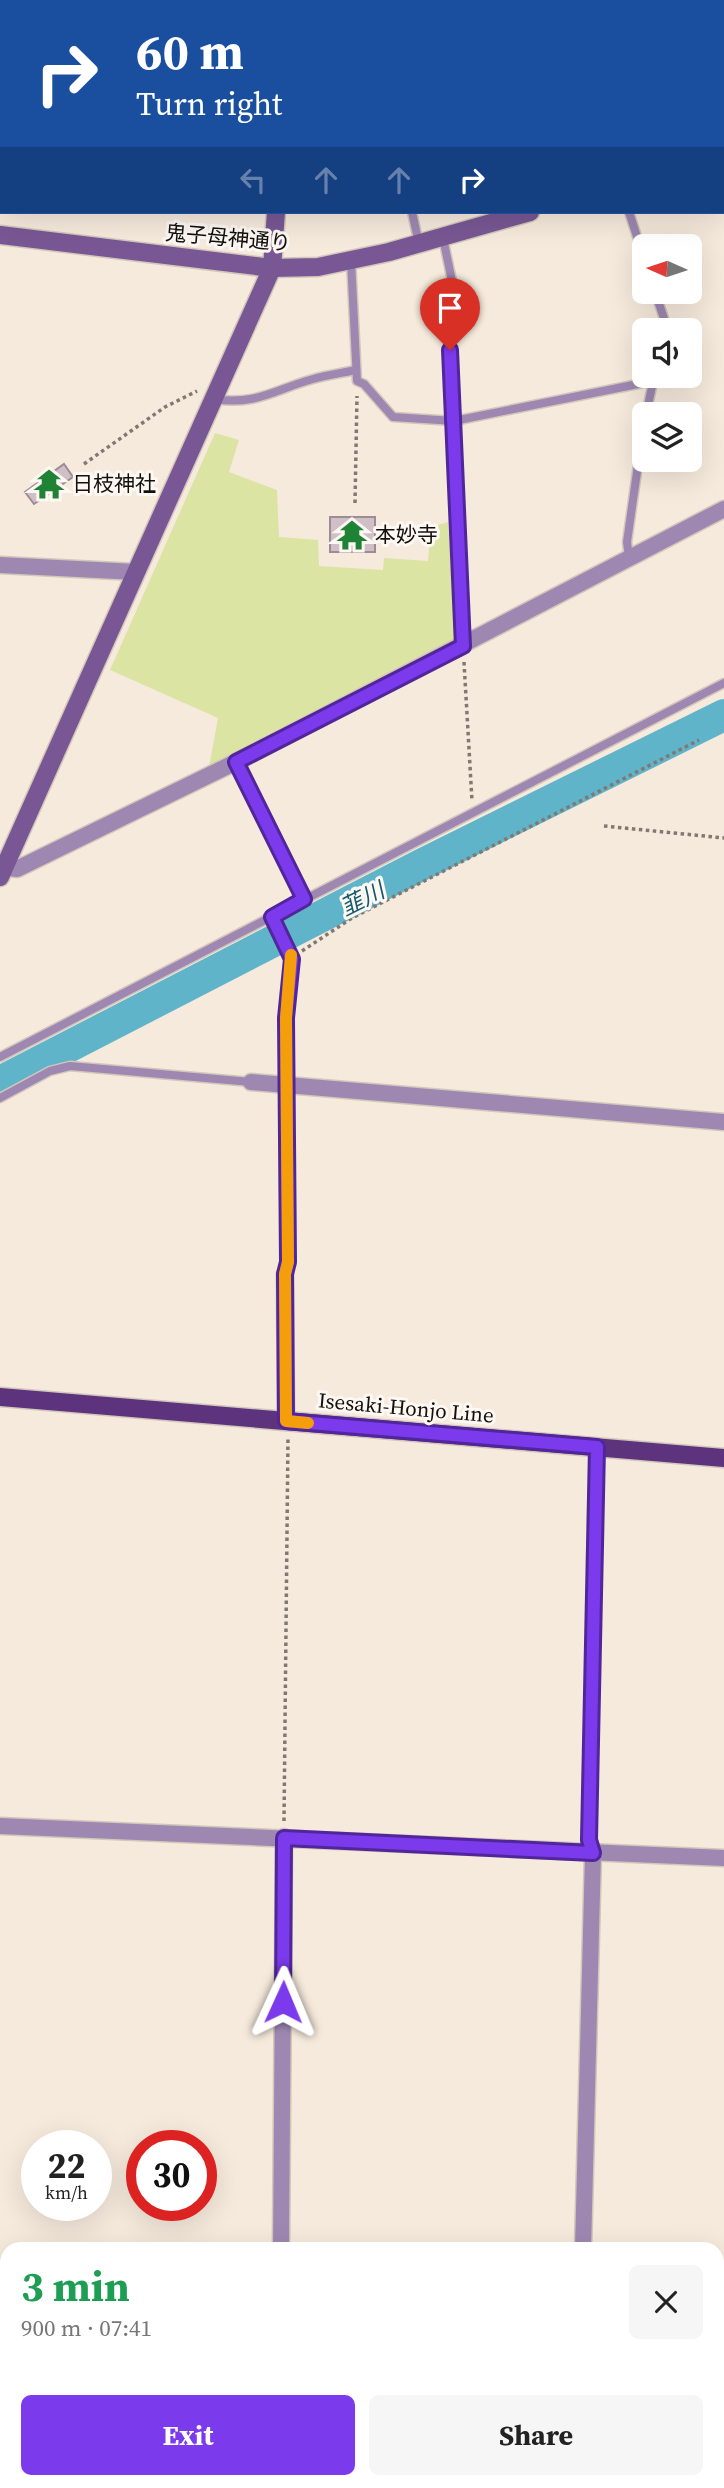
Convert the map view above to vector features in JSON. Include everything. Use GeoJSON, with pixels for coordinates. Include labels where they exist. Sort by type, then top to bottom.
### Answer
{"type":"FeatureCollection","features":[{"type":"Feature","properties":{"kind":"main road","name":"Isesaki-Honjo Line"},"geometry":{"type":"LineString","coordinates":[[0,1397],[724,1458]]}},
{"type":"Feature","properties":{"kind":"street"},"geometry":{"type":"LineString","coordinates":[[276,214],[272,268],[2,870],[17,869],[236,762],[724,509]]}},
{"type":"Feature","properties":{"kind":"street","name":"鬼子母神通り"},"geometry":{"type":"LineString","coordinates":[[0,236],[272,268],[318,267],[419,244],[523,214]]}},
{"type":"Feature","properties":{"kind":"street"},"geometry":{"type":"LineString","coordinates":[[0,565],[135,572]]}},
{"type":"Feature","properties":{"kind":"street"},"geometry":{"type":"LineString","coordinates":[[251,1082],[724,1122]]}},
{"type":"Feature","properties":{"kind":"street"},"geometry":{"type":"LineString","coordinates":[[285,1274],[286,1421]]}},
{"type":"Feature","properties":{"kind":"street"},"geometry":{"type":"LineString","coordinates":[[0,1826],[724,1858]]}},
{"type":"Feature","properties":{"kind":"street"},"geometry":{"type":"LineString","coordinates":[[281,2242],[284,1838]]}},
{"type":"Feature","properties":{"kind":"street"},"geometry":{"type":"LineString","coordinates":[[583,2242],[593,1853]]}},
{"type":"Feature","properties":{"kind":"lane"},"geometry":{"type":"LineString","coordinates":[[412,214],[419,244]]}},
{"type":"Feature","properties":{"kind":"lane"},"geometry":{"type":"LineString","coordinates":[[630,214],[636,234]]}},
{"type":"Feature","properties":{"kind":"lane"},"geometry":{"type":"LineString","coordinates":[[443,237],[456,300],[450,350],[463,646]]}},
{"type":"Feature","properties":{"kind":"lane"},"geometry":{"type":"LineString","coordinates":[[351,260],[357,381],[364,384],[393,417],[454,421],[632,384]]}},
{"type":"Feature","properties":{"kind":"lane"},"geometry":{"type":"LineString","coordinates":[[216,395],[232,402],[270,396],[311,379],[356,370]]}},
{"type":"Feature","properties":{"kind":"lane"},"geometry":{"type":"LineString","coordinates":[[629,557],[627,542],[637,472]]}},
{"type":"Feature","properties":{"kind":"lane"},"geometry":{"type":"LineString","coordinates":[[0,1057],[274,919],[304,899],[724,683]]}},
{"type":"Feature","properties":{"kind":"lane"},"geometry":{"type":"LineString","coordinates":[[236,762],[304,899]]}},
{"type":"Feature","properties":{"kind":"lane"},"geometry":{"type":"LineString","coordinates":[[274,919],[291,955],[286,1018],[288,1262],[285,1274]]}},
{"type":"Feature","properties":{"kind":"lane"},"geometry":{"type":"LineString","coordinates":[[0,1098],[50,1071],[69,1066],[251,1082]]}},
{"type":"Feature","properties":{"kind":"lane"},"geometry":{"type":"LineString","coordinates":[[593,1853],[589,1840],[597,1447]]}},
{"type":"Feature","properties":{"kind":"path"},"geometry":{"type":"LineString","coordinates":[[355,503],[357,381]]}},
{"type":"Feature","properties":{"kind":"path"},"geometry":{"type":"LineString","coordinates":[[84,464],[165,407],[206,387],[216,395]]}},
{"type":"Feature","properties":{"kind":"path"},"geometry":{"type":"LineString","coordinates":[[463,646],[474,812]]}},
{"type":"Feature","properties":{"kind":"path"},"geometry":{"type":"LineString","coordinates":[[291,955],[352,918],[699,740]]}},
{"type":"Feature","properties":{"kind":"path"},"geometry":{"type":"LineString","coordinates":[[604,826],[724,838]]}},
{"type":"Feature","properties":{"kind":"path"},"geometry":{"type":"LineString","coordinates":[[284,1838],[286,1421]]}},
{"type":"Feature","properties":{"kind":"green space"},"geometry":{"type":"Polygon","coordinates":[[[215,433],[239,440],[229,472],[277,490],[279,537],[318,540],[319,566],[383,570],[384,558],[428,561],[431,527],[448,522],[457,640],[209,767],[218,718],[110,670],[215,433]]]}},
{"type":"Feature","properties":{"kind":"building","name":"日枝神社"},"geometry":{"type":"Polygon","coordinates":[[[64,464],[73,477],[34,504],[25,492],[64,464]]]}},
{"type":"Feature","properties":{"kind":"building","name":"本妙寺"},"geometry":{"type":"Polygon","coordinates":[[[330,517],[375,517],[375,552],[330,552],[330,517]]]}},
{"type":"Feature","properties":{"kind":"waterway","name":"韮川"},"geometry":{"type":"LineString","coordinates":[[0,1082],[421,865],[724,715]]}},
{"type":"Feature","properties":{"kind":"slow traffic"},"geometry":{"type":"LineString","coordinates":[[291,955],[286,1018],[286,1421],[308,1423]]}},
{"type":"Feature","properties":{"kind":"place","name":"日枝神社"},"geometry":{"type":"Point","coordinates":[49,484]}},
{"type":"Feature","properties":{"kind":"place","name":"本妙寺"},"geometry":{"type":"Point","coordinates":[352,535]}},
{"type":"Feature","properties":{"kind":"route"},"geometry":{"type":"LineString","coordinates":[[283,2002],[284,1838],[593,1853],[589,1840],[597,1447],[286,1421],[286,1018],[292,959],[272,917],[304,899],[236,762],[463,646],[450,350]]}}]}
